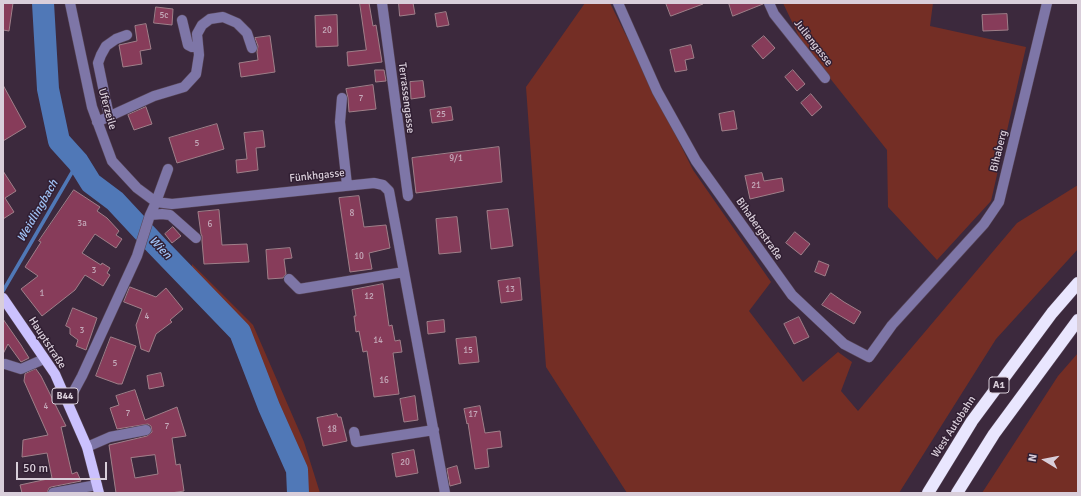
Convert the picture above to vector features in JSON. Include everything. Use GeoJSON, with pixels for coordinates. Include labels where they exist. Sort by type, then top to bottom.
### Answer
{"type":"FeatureCollection","features":[{"type":"Feature","properties":{"kind":"highway","name":"West Autobahn"},"geometry":{"type":"LineString","coordinates":[[928,493],[972,421],[1052,313],[1078,283]]}},
{"type":"Feature","properties":{"kind":"highway","name":"A1"},"geometry":{"type":"LineString","coordinates":[[957,493],[994,434],[1078,320]]}},
{"type":"Feature","properties":{"kind":"main road","name":"Hauptstraße"},"geometry":{"type":"LineString","coordinates":[[4,299],[55,374],[87,447],[98,489]]}},
{"type":"Feature","properties":{"kind":"street","name":"Uferzeile"},"geometry":{"type":"LineString","coordinates":[[70,3],[92,107],[112,161],[137,188],[156,202]]}},
{"type":"Feature","properties":{"kind":"street","name":"Terrassengasse"},"geometry":{"type":"LineString","coordinates":[[382,3],[408,196]]}},
{"type":"Feature","properties":{"kind":"street","name":"Bihabergstraße"},"geometry":{"type":"LineString","coordinates":[[618,3],[657,91],[696,161],[792,295],[844,344],[869,357],[892,325],[930,283]]}},
{"type":"Feature","properties":{"kind":"street","name":"Juliengasse"},"geometry":{"type":"LineString","coordinates":[[769,3],[774,14],[825,78]]}},
{"type":"Feature","properties":{"kind":"street","name":"Bihaberg"},"geometry":{"type":"LineString","coordinates":[[930,283],[984,224],[999,202],[1047,3]]}},
{"type":"Feature","properties":{"kind":"street"},"geometry":{"type":"LineString","coordinates":[[97,122],[154,96],[184,87],[196,74],[199,55],[197,34],[202,25],[210,19],[223,17],[237,23],[247,33],[252,48]]}},
{"type":"Feature","properties":{"kind":"street"},"geometry":{"type":"LineString","coordinates":[[182,20],[188,45],[198,47]]}},
{"type":"Feature","properties":{"kind":"street"},"geometry":{"type":"LineString","coordinates":[[109,116],[98,63],[106,46],[116,39],[127,35]]}},
{"type":"Feature","properties":{"kind":"street"},"geometry":{"type":"LineString","coordinates":[[342,98],[340,122],[347,185]]}},
{"type":"Feature","properties":{"kind":"street"},"geometry":{"type":"LineString","coordinates":[[68,402],[82,376],[136,256],[168,169]]}},
{"type":"Feature","properties":{"kind":"street","name":"Fünkhgasse"},"geometry":{"type":"LineString","coordinates":[[156,202],[172,204],[374,183],[383,185],[389,191],[445,493]]}},
{"type":"Feature","properties":{"kind":"street"},"geometry":{"type":"LineString","coordinates":[[150,215],[162,214],[170,216],[196,238]]}},
{"type":"Feature","properties":{"kind":"street"},"geometry":{"type":"LineString","coordinates":[[290,279],[299,289],[404,272]]}},
{"type":"Feature","properties":{"kind":"street"},"geometry":{"type":"LineString","coordinates":[[5,364],[21,369],[44,359]]}},
{"type":"Feature","properties":{"kind":"street"},"geometry":{"type":"LineString","coordinates":[[87,447],[110,437],[146,430]]}},
{"type":"Feature","properties":{"kind":"street"},"geometry":{"type":"LineString","coordinates":[[354,432],[356,442],[434,430]]}},
{"type":"Feature","properties":{"kind":"street"},"geometry":{"type":"LineString","coordinates":[[53,493],[98,489]]}},
{"type":"Feature","properties":{"kind":"shaded area"},"geometry":{"type":"Polygon","coordinates":[[[585,3],[610,3],[693,170],[771,282],[749,311],[803,382],[838,352],[852,362],[841,391],[858,411],[1017,223],[1078,185],[1078,249],[996,339],[899,493],[627,493],[546,367],[526,87],[585,3]]]}},
{"type":"Feature","properties":{"kind":"shaded area"},"geometry":{"type":"Polygon","coordinates":[[[783,3],[933,3],[930,26],[1026,47],[991,201],[937,260],[888,207],[887,150],[802,43],[783,3]]]}},
{"type":"Feature","properties":{"kind":"shaded area"},"geometry":{"type":"Polygon","coordinates":[[[192,264],[253,325],[304,442],[320,493],[303,493],[299,469],[271,402],[246,334],[192,275],[192,264]]]}},
{"type":"Feature","properties":{"kind":"shaded area"},"geometry":{"type":"Polygon","coordinates":[[[1078,353],[1078,493],[982,493],[1058,376],[1078,353]]]}},
{"type":"Feature","properties":{"kind":"building"},"geometry":{"type":"Polygon","coordinates":[[[3,3],[13,3],[9,31],[3,30],[3,3]]]}},
{"type":"Feature","properties":{"kind":"building"},"geometry":{"type":"Polygon","coordinates":[[[360,3],[369,3],[373,26],[376,25],[382,62],[348,66],[347,52],[366,50],[360,3]]]}},
{"type":"Feature","properties":{"kind":"building"},"geometry":{"type":"Polygon","coordinates":[[[399,3],[413,3],[415,14],[400,16],[399,3]]]}},
{"type":"Feature","properties":{"kind":"building"},"geometry":{"type":"Polygon","coordinates":[[[666,3],[703,3],[703,4],[671,16],[666,3]]]}},
{"type":"Feature","properties":{"kind":"building"},"geometry":{"type":"Polygon","coordinates":[[[729,3],[763,3],[763,4],[733,16],[729,3]]]}},
{"type":"Feature","properties":{"kind":"building"},"geometry":{"type":"Polygon","coordinates":[[[156,7],[173,9],[172,25],[154,23],[156,7]]]}},
{"type":"Feature","properties":{"kind":"building"},"geometry":{"type":"Polygon","coordinates":[[[446,12],[449,25],[437,27],[435,14],[446,12]]]}},
{"type":"Feature","properties":{"kind":"building"},"geometry":{"type":"Polygon","coordinates":[[[1007,14],[1008,30],[983,31],[982,15],[1007,14]]]}},
{"type":"Feature","properties":{"kind":"building"},"geometry":{"type":"Polygon","coordinates":[[[337,15],[338,46],[316,47],[315,16],[337,15]]]}},
{"type":"Feature","properties":{"kind":"building"},"geometry":{"type":"Polygon","coordinates":[[[146,24],[151,49],[140,51],[142,64],[123,67],[119,45],[137,41],[135,26],[146,24]]]}},
{"type":"Feature","properties":{"kind":"building"},"geometry":{"type":"Polygon","coordinates":[[[270,36],[275,72],[241,77],[239,63],[258,60],[258,46],[255,38],[270,36]]]}},
{"type":"Feature","properties":{"kind":"building"},"geometry":{"type":"Polygon","coordinates":[[[764,36],[775,48],[763,59],[752,46],[764,36]]]}},
{"type":"Feature","properties":{"kind":"building"},"geometry":{"type":"Polygon","coordinates":[[[691,45],[694,58],[685,60],[687,70],[675,72],[670,50],[691,45]]]}},
{"type":"Feature","properties":{"kind":"building"},"geometry":{"type":"Polygon","coordinates":[[[375,70],[384,70],[386,81],[376,82],[375,70]]]}},
{"type":"Feature","properties":{"kind":"building"},"geometry":{"type":"Polygon","coordinates":[[[793,70],[805,84],[797,91],[785,77],[793,70]]]}},
{"type":"Feature","properties":{"kind":"building"},"geometry":{"type":"Polygon","coordinates":[[[423,81],[425,97],[411,99],[410,82],[423,81]]]}},
{"type":"Feature","properties":{"kind":"building"},"geometry":{"type":"Polygon","coordinates":[[[3,85],[26,127],[3,141],[3,85]]]}},
{"type":"Feature","properties":{"kind":"building"},"geometry":{"type":"Polygon","coordinates":[[[373,85],[376,109],[349,112],[346,89],[373,85]]]}},
{"type":"Feature","properties":{"kind":"building"},"geometry":{"type":"Polygon","coordinates":[[[811,94],[822,107],[812,116],[801,103],[811,94]]]}},
{"type":"Feature","properties":{"kind":"building"},"geometry":{"type":"Polygon","coordinates":[[[146,107],[152,124],[134,130],[128,115],[146,107]]]}},
{"type":"Feature","properties":{"kind":"building"},"geometry":{"type":"Polygon","coordinates":[[[451,107],[453,120],[432,123],[430,110],[451,107]]]}},
{"type":"Feature","properties":{"kind":"building"},"geometry":{"type":"Polygon","coordinates":[[[734,111],[737,129],[722,131],[719,114],[734,111]]]}},
{"type":"Feature","properties":{"kind":"building"},"geometry":{"type":"Polygon","coordinates":[[[217,124],[224,149],[177,163],[169,138],[217,124]]]}},
{"type":"Feature","properties":{"kind":"building"},"geometry":{"type":"Polygon","coordinates":[[[263,131],[265,147],[256,148],[258,170],[237,173],[236,160],[247,159],[244,133],[263,131]]]}},
{"type":"Feature","properties":{"kind":"building"},"geometry":{"type":"Polygon","coordinates":[[[499,147],[502,182],[416,193],[412,158],[499,147]]]}},
{"type":"Feature","properties":{"kind":"building"},"geometry":{"type":"Polygon","coordinates":[[[3,171],[16,191],[5,198],[14,212],[3,219],[3,171]]]}},
{"type":"Feature","properties":{"kind":"building"},"geometry":{"type":"Polygon","coordinates":[[[762,173],[764,181],[782,178],[784,191],[750,199],[745,176],[762,173]]]}},
{"type":"Feature","properties":{"kind":"building"},"geometry":{"type":"Polygon","coordinates":[[[74,190],[100,207],[97,211],[107,218],[119,231],[116,235],[122,239],[116,248],[95,234],[82,253],[101,265],[102,263],[110,268],[107,273],[110,275],[103,286],[85,275],[75,290],[42,316],[21,289],[38,276],[25,267],[41,242],[39,241],[74,190]]]}},
{"type":"Feature","properties":{"kind":"building"},"geometry":{"type":"Polygon","coordinates":[[[359,196],[364,227],[386,225],[390,248],[369,253],[372,269],[350,272],[339,198],[359,196]]]}},
{"type":"Feature","properties":{"kind":"building"},"geometry":{"type":"Polygon","coordinates":[[[508,209],[513,246],[491,249],[487,211],[508,209]]]}},
{"type":"Feature","properties":{"kind":"building"},"geometry":{"type":"Polygon","coordinates":[[[219,210],[222,245],[247,244],[249,262],[204,264],[202,236],[198,212],[219,210]]]}},
{"type":"Feature","properties":{"kind":"building"},"geometry":{"type":"Polygon","coordinates":[[[457,217],[461,252],[439,254],[436,219],[457,217]]]}},
{"type":"Feature","properties":{"kind":"building"},"geometry":{"type":"Polygon","coordinates":[[[173,227],[181,236],[172,243],[165,234],[173,227]]]}},
{"type":"Feature","properties":{"kind":"building"},"geometry":{"type":"Polygon","coordinates":[[[795,232],[810,244],[801,255],[786,243],[795,232]]]}},
{"type":"Feature","properties":{"kind":"building"},"geometry":{"type":"Polygon","coordinates":[[[290,248],[292,258],[284,259],[286,274],[283,278],[268,279],[266,250],[290,248]]]}},
{"type":"Feature","properties":{"kind":"building"},"geometry":{"type":"Polygon","coordinates":[[[819,261],[829,265],[825,276],[815,272],[819,261]]]}},
{"type":"Feature","properties":{"kind":"building"},"geometry":{"type":"Polygon","coordinates":[[[520,278],[522,300],[501,303],[498,281],[520,278]]]}},
{"type":"Feature","properties":{"kind":"building"},"geometry":{"type":"Polygon","coordinates":[[[383,284],[389,326],[392,325],[395,341],[400,340],[402,352],[393,353],[399,394],[374,397],[367,351],[363,352],[359,331],[356,332],[354,316],[356,316],[352,290],[383,284]]]}},
{"type":"Feature","properties":{"kind":"building"},"geometry":{"type":"Polygon","coordinates":[[[130,287],[156,297],[166,288],[183,309],[170,320],[172,322],[156,334],[149,352],[141,349],[136,325],[142,309],[124,302],[130,287]]]}},
{"type":"Feature","properties":{"kind":"building"},"geometry":{"type":"Polygon","coordinates":[[[831,293],[861,312],[854,324],[822,305],[831,293]]]}},
{"type":"Feature","properties":{"kind":"building"},"geometry":{"type":"Polygon","coordinates":[[[73,308],[97,318],[86,350],[76,346],[78,340],[70,334],[70,328],[66,326],[73,308]]]}},
{"type":"Feature","properties":{"kind":"building"},"geometry":{"type":"Polygon","coordinates":[[[799,317],[809,337],[794,344],[784,324],[799,317]]]}},
{"type":"Feature","properties":{"kind":"building"},"geometry":{"type":"Polygon","coordinates":[[[3,319],[29,358],[21,362],[8,344],[3,354],[3,319]]]}},
{"type":"Feature","properties":{"kind":"building"},"geometry":{"type":"Polygon","coordinates":[[[444,320],[445,332],[428,334],[427,322],[444,320]]]}},
{"type":"Feature","properties":{"kind":"building"},"geometry":{"type":"Polygon","coordinates":[[[111,337],[136,346],[122,384],[96,376],[111,337]]]}},
{"type":"Feature","properties":{"kind":"building"},"geometry":{"type":"Polygon","coordinates":[[[476,337],[479,362],[459,364],[456,339],[476,337]]]}},
{"type":"Feature","properties":{"kind":"building"},"geometry":{"type":"Polygon","coordinates":[[[36,369],[66,426],[61,427],[72,474],[77,472],[81,481],[51,487],[47,493],[22,493],[20,485],[52,478],[47,453],[22,457],[23,440],[48,435],[24,381],[25,374],[36,369]]]}},
{"type":"Feature","properties":{"kind":"building"},"geometry":{"type":"Polygon","coordinates":[[[161,373],[164,386],[149,389],[147,376],[161,373]]]}},
{"type":"Feature","properties":{"kind":"building"},"geometry":{"type":"Polygon","coordinates":[[[135,390],[145,420],[177,407],[186,436],[172,438],[176,465],[180,464],[184,491],[171,493],[116,493],[109,445],[147,436],[152,432],[151,426],[148,424],[117,429],[110,408],[119,405],[116,396],[135,390]],[[155,455],[131,458],[135,478],[158,474],[155,455]]]}},
{"type":"Feature","properties":{"kind":"building"},"geometry":{"type":"Polygon","coordinates":[[[415,396],[418,420],[404,422],[400,399],[415,396]]]}},
{"type":"Feature","properties":{"kind":"building"},"geometry":{"type":"Polygon","coordinates":[[[480,406],[485,433],[500,431],[502,447],[487,449],[489,467],[475,469],[468,423],[467,424],[464,409],[480,406]]]}},
{"type":"Feature","properties":{"kind":"building"},"geometry":{"type":"Polygon","coordinates":[[[337,414],[338,417],[341,417],[347,441],[323,446],[317,418],[337,414]]]}},
{"type":"Feature","properties":{"kind":"building"},"geometry":{"type":"Polygon","coordinates":[[[414,450],[418,473],[396,477],[392,454],[414,450]]]}},
{"type":"Feature","properties":{"kind":"building"},"geometry":{"type":"Polygon","coordinates":[[[457,466],[461,483],[450,486],[447,469],[457,466]]]}},
{"type":"Feature","properties":{"kind":"waterway","name":"Wien"},"geometry":{"type":"LineString","coordinates":[[43,3],[48,89],[59,141],[78,162],[91,183],[115,201],[240,332],[269,407],[297,470],[298,493]]}},
{"type":"Feature","properties":{"kind":"waterway","name":"Weidlingbach"},"geometry":{"type":"LineString","coordinates":[[3,291],[78,162]]}}]}
